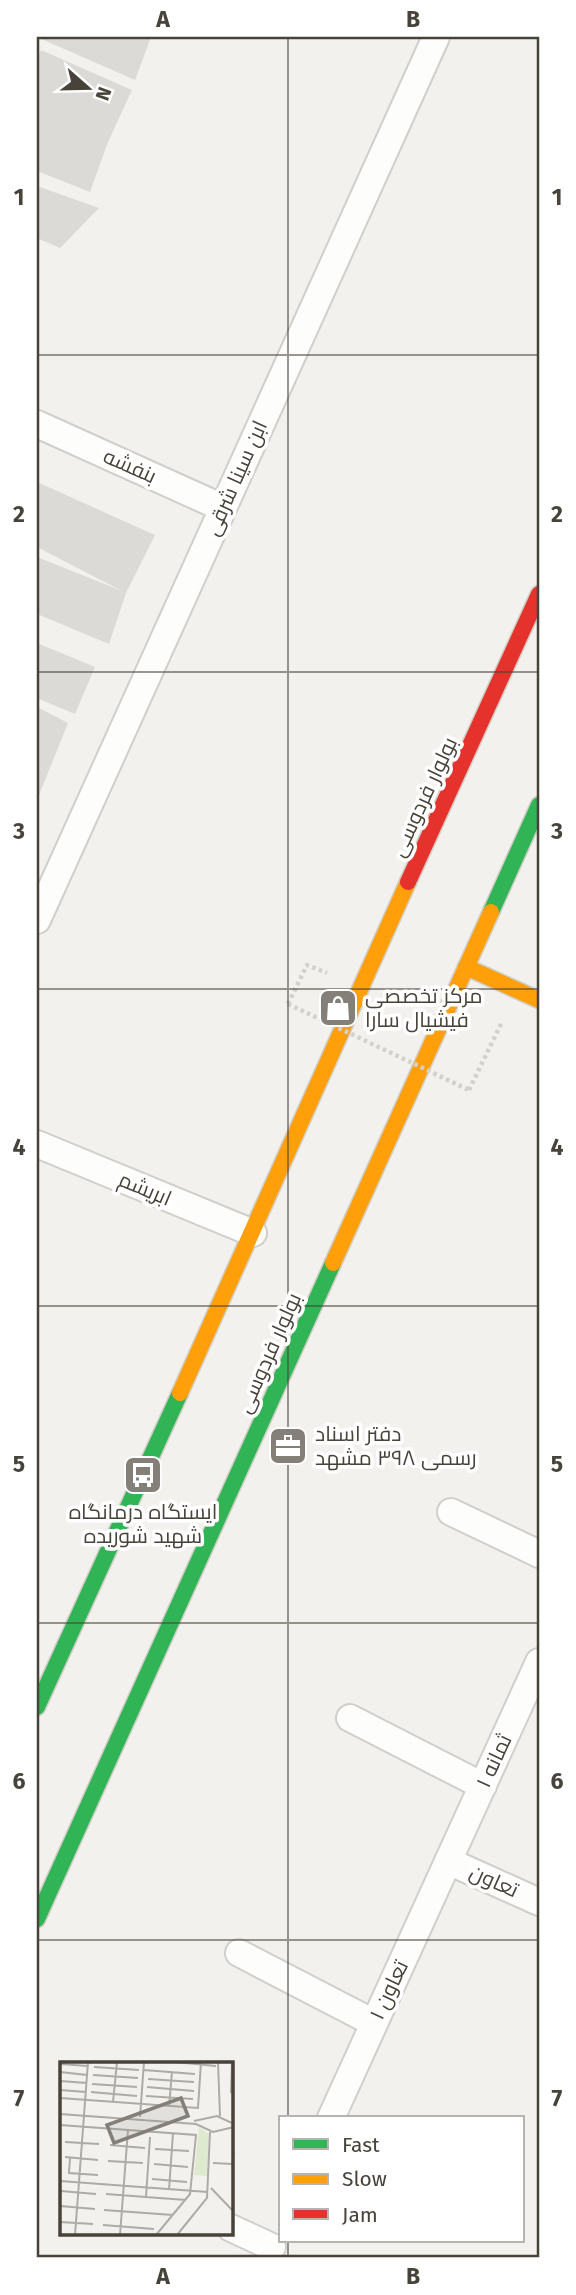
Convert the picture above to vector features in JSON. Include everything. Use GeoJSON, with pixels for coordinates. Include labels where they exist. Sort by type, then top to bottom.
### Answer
{"type":"FeatureCollection","features":[{"type":"Feature","properties":{"kind":"main road","name":"بولوار فردوسی"},"geometry":{"type":"LineString","coordinates":[[37,1706],[253,1233],[539,594]]}},
{"type":"Feature","properties":{"kind":"main road","name":"بولوار فردوسی"},"geometry":{"type":"LineString","coordinates":[[37,1919],[539,805]]}},
{"type":"Feature","properties":{"kind":"main road"},"geometry":{"type":"LineString","coordinates":[[466,967],[539,1000]]}},
{"type":"Feature","properties":{"kind":"street","name":"ابن سینا شرقی"},"geometry":{"type":"LineString","coordinates":[[37,920],[436,37]]}},
{"type":"Feature","properties":{"kind":"street","name":"بنفشه"},"geometry":{"type":"LineString","coordinates":[[37,424],[223,508]]}},
{"type":"Feature","properties":{"kind":"street","name":"ابریشم"},"geometry":{"type":"LineString","coordinates":[[37,1144],[253,1233]]}},
{"type":"Feature","properties":{"kind":"street"},"geometry":{"type":"LineString","coordinates":[[451,1512],[539,1554]]}},
{"type":"Feature","properties":{"kind":"street","name":"ثمانه ۱"},"geometry":{"type":"LineString","coordinates":[[448,1861],[539,1662]]}},
{"type":"Feature","properties":{"kind":"street"},"geometry":{"type":"LineString","coordinates":[[350,1718],[483,1786]]}},
{"type":"Feature","properties":{"kind":"street","name":"تعاون"},"geometry":{"type":"LineString","coordinates":[[448,1861],[539,1902]]}},
{"type":"Feature","properties":{"kind":"street","name":"تعاون ۱"},"geometry":{"type":"LineString","coordinates":[[332,2116],[448,1861]]}},
{"type":"Feature","properties":{"kind":"street"},"geometry":{"type":"LineString","coordinates":[[239,1953],[374,2022]]}},
{"type":"Feature","properties":{"kind":"street"},"geometry":{"type":"LineString","coordinates":[[233,2229],[273,2245]]}},
{"type":"Feature","properties":{"kind":"path"},"geometry":{"type":"LineString","coordinates":[[307,965],[288,1004],[469,1090],[484,1058]]}},
{"type":"Feature","properties":{"kind":"building"},"geometry":{"type":"Polygon","coordinates":[[[37,37],[151,37],[135,80],[37,37]]]}},
{"type":"Feature","properties":{"kind":"building"},"geometry":{"type":"Polygon","coordinates":[[[41,50],[132,90],[108,142],[90,192],[37,171],[37,59],[41,50]]]}},
{"type":"Feature","properties":{"kind":"building"},"geometry":{"type":"Polygon","coordinates":[[[37,186],[99,208],[60,248],[37,238],[37,186]]]}},
{"type":"Feature","properties":{"kind":"building"},"geometry":{"type":"Polygon","coordinates":[[[37,482],[155,535],[126,593],[109,644],[37,614],[37,557],[122,591],[37,547],[37,482]]]}},
{"type":"Feature","properties":{"kind":"building"},"geometry":{"type":"Polygon","coordinates":[[[37,643],[95,667],[75,714],[37,698],[37,643]]]}},
{"type":"Feature","properties":{"kind":"building"},"geometry":{"type":"Polygon","coordinates":[[[37,707],[68,723],[37,800],[37,707]]]}},
{"type":"Feature","properties":{"kind":"traffic: fast"},"geometry":{"type":"LineString","coordinates":[[491,912],[539,805]]}},
{"type":"Feature","properties":{"kind":"traffic: fast"},"geometry":{"type":"LineString","coordinates":[[37,1919],[333,1263]]}},
{"type":"Feature","properties":{"kind":"traffic: fast"},"geometry":{"type":"LineString","coordinates":[[37,1707],[180,1393]]}},
{"type":"Feature","properties":{"kind":"traffic: slow"},"geometry":{"type":"LineString","coordinates":[[180,1393],[408,882]]}},
{"type":"Feature","properties":{"kind":"traffic: slow"},"geometry":{"type":"LineString","coordinates":[[333,1263],[491,912]]}},
{"type":"Feature","properties":{"kind":"traffic: slow"},"geometry":{"type":"LineString","coordinates":[[466,967],[539,1000]]}},
{"type":"Feature","properties":{"kind":"traffic: jam"},"geometry":{"type":"LineString","coordinates":[[408,882],[539,594]]}},
{"type":"Feature","properties":{"kind":"place","name":"مرکز تخصصی فیشیال سارا"},"geometry":{"type":"Point","coordinates":[338,1008]}},
{"type":"Feature","properties":{"kind":"place","name":"دفتر اسناد رسمی ۳۹۸ مشهد"},"geometry":{"type":"Point","coordinates":[288,1446]}},
{"type":"Feature","properties":{"kind":"place","name":"ایستگاه درمانگاه شهید شوریده"},"geometry":{"type":"Point","coordinates":[143,1475]}}]}
